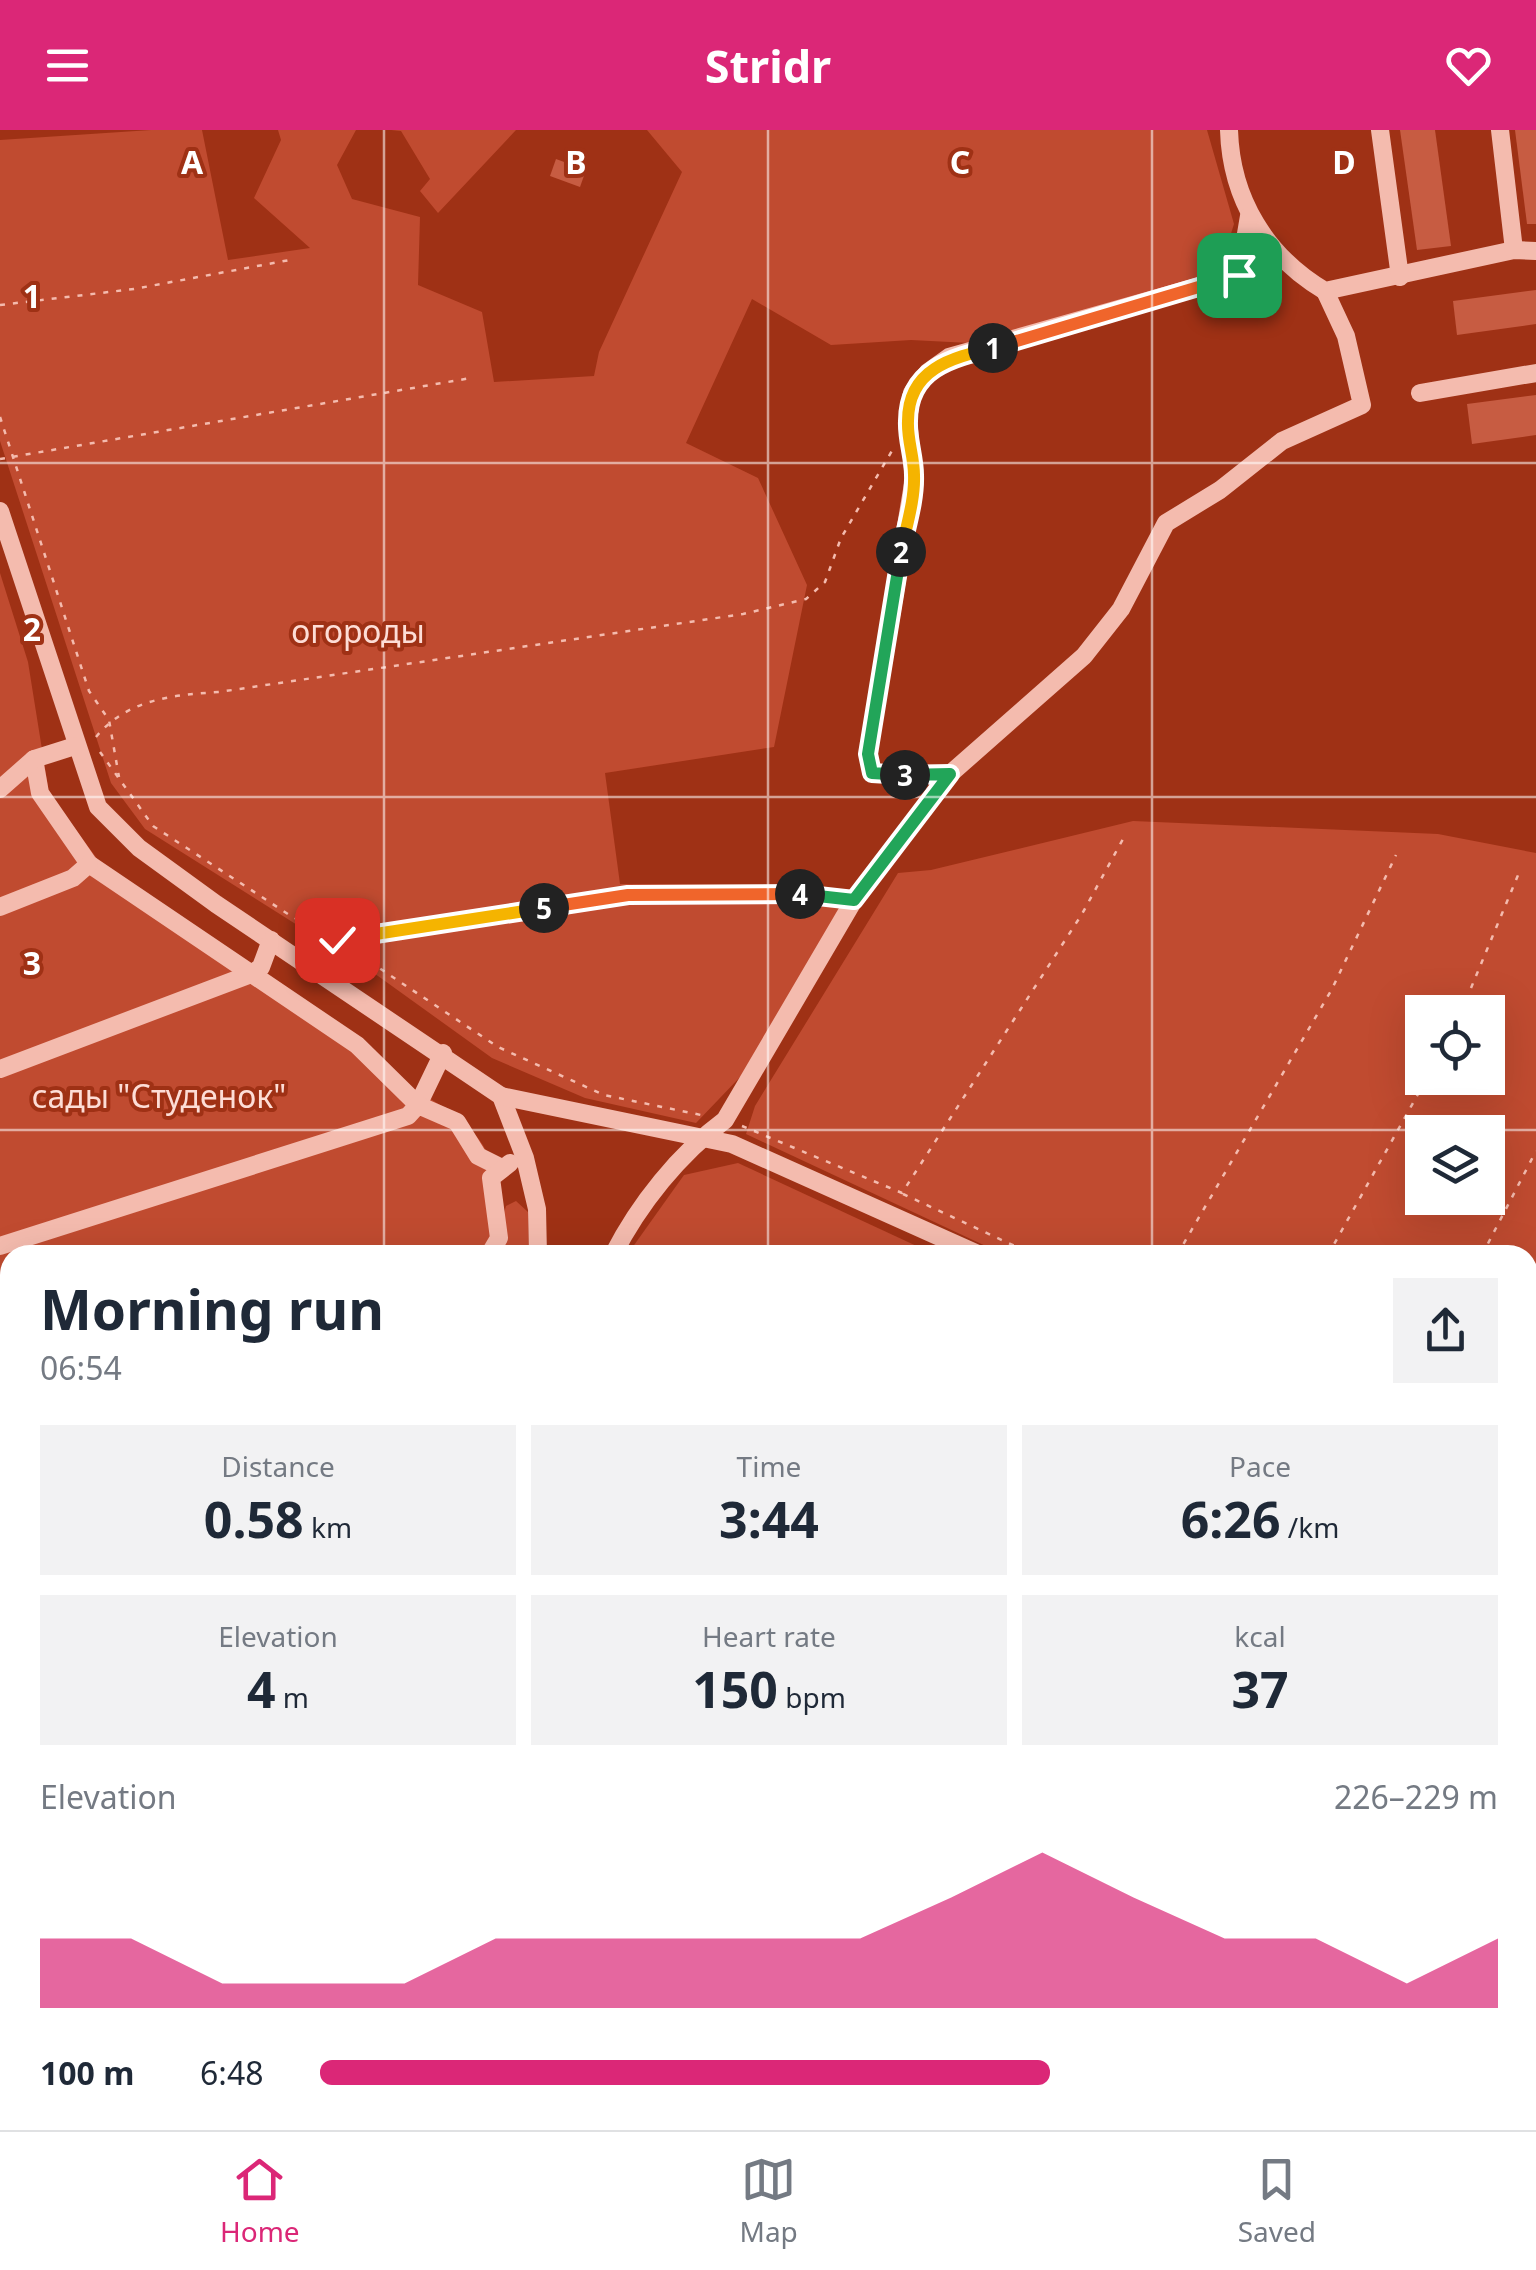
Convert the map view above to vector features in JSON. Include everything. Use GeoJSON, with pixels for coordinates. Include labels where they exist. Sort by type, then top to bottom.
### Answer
{"type":"FeatureCollection","features":[{"type":"Feature","properties":{"kind":"street"},"geometry":{"type":"LineString","coordinates":[[620,1245],[662,1180],[725,1120],[854,900],[950,774],[1084,656],[1121,609],[1166,523],[1220,490],[1282,441],[1362,405],[1346,336],[1325,291],[1289,268],[1249,216],[1230,163],[1229,130]]}},
{"type":"Feature","properties":{"kind":"street"},"geometry":{"type":"LineString","coordinates":[[1380,130],[1400,277]]}},
{"type":"Feature","properties":{"kind":"street"},"geometry":{"type":"LineString","coordinates":[[1500,130],[1514,250]]}},
{"type":"Feature","properties":{"kind":"street"},"geometry":{"type":"LineString","coordinates":[[950,774],[872,773],[868,754],[914,478],[908,420],[912,393],[928,372],[949,357],[1239,275],[1249,216]]}},
{"type":"Feature","properties":{"kind":"street"},"geometry":{"type":"LineString","coordinates":[[1325,291],[1514,250],[1536,251]]}},
{"type":"Feature","properties":{"kind":"street"},"geometry":{"type":"LineString","coordinates":[[1420,393],[1536,372]]}},
{"type":"Feature","properties":{"kind":"street"},"geometry":{"type":"LineString","coordinates":[[0,511],[33,601],[75,746],[98,807],[139,848],[501,1096],[704,1136],[829,1184],[959,1245]]}},
{"type":"Feature","properties":{"kind":"street"},"geometry":{"type":"LineString","coordinates":[[0,789],[34,759],[75,746]]}},
{"type":"Feature","properties":{"kind":"street"},"geometry":{"type":"LineString","coordinates":[[34,759],[40,793],[89,864],[357,1045],[418,1104],[457,1122],[478,1156],[500,1167]]}},
{"type":"Feature","properties":{"kind":"street"},"geometry":{"type":"LineString","coordinates":[[0,906],[73,878],[89,864]]}},
{"type":"Feature","properties":{"kind":"street"},"geometry":{"type":"LineString","coordinates":[[0,1069],[251,974],[262,967],[271,940]]}},
{"type":"Feature","properties":{"kind":"street"},"geometry":{"type":"LineString","coordinates":[[3,1245],[408,1116],[418,1104],[442,1053]]}},
{"type":"Feature","properties":{"kind":"street"},"geometry":{"type":"LineString","coordinates":[[501,1096],[525,1158],[537,1210],[538,1245]]}},
{"type":"Feature","properties":{"kind":"street"},"geometry":{"type":"LineString","coordinates":[[496,1245],[499,1238],[491,1178],[500,1167],[525,1158]]}},
{"type":"Feature","properties":{"kind":"path"},"geometry":{"type":"LineString","coordinates":[[0,305],[134,289],[295,259]]}},
{"type":"Feature","properties":{"kind":"path"},"geometry":{"type":"LineString","coordinates":[[0,459],[470,378]]}},
{"type":"Feature","properties":{"kind":"path"},"geometry":{"type":"LineString","coordinates":[[0,417],[89,691],[109,720],[119,778]]}},
{"type":"Feature","properties":{"kind":"path"},"geometry":{"type":"LineString","coordinates":[[894,448],[841,538],[824,582],[806,600],[743,614],[219,692],[174,695],[109,720],[92,740],[153,826],[291,916],[337,940],[498,1047],[604,1095],[725,1120],[902,1193],[1013,1245]]}},
{"type":"Feature","properties":{"kind":"path"},"geometry":{"type":"LineString","coordinates":[[902,1193],[1082,914],[1123,839]]}},
{"type":"Feature","properties":{"kind":"path"},"geometry":{"type":"LineString","coordinates":[[1183,1245],[1332,989],[1396,855]]}},
{"type":"Feature","properties":{"kind":"path"},"geometry":{"type":"LineString","coordinates":[[1468,995],[1522,868]]}},
{"type":"Feature","properties":{"kind":"path"},"geometry":{"type":"LineString","coordinates":[[337,940],[628,895],[787,893],[854,900]]}},
{"type":"Feature","properties":{"kind":"path"},"geometry":{"type":"LineString","coordinates":[[1334,1245],[1417,1095]]}},
{"type":"Feature","properties":{"kind":"path"},"geometry":{"type":"LineString","coordinates":[[1487,1245],[1536,1151]]}},
{"type":"Feature","properties":{"kind":"green space","name":"огороды"},"geometry":{"type":"Polygon","coordinates":[[[202,130],[228,260],[310,248],[254,198],[281,140],[278,130],[356,130],[337,165],[352,199],[420,217],[418,285],[482,312],[494,382],[594,376],[599,352],[682,172],[647,130],[1207,130],[1234,224],[1219,272],[970,343],[911,340],[831,345],[752,299],[686,443],[758,478],[807,585],[774,747],[605,773],[620,884],[792,885],[846,899],[741,1076],[696,1123],[585,1098],[492,1058],[378,976],[145,829],[111,783],[0,441],[0,140],[202,130]]]}},
{"type":"Feature","properties":{"kind":"green space"},"geometry":{"type":"Polygon","coordinates":[[[391,130],[516,130],[438,213],[420,191],[430,179],[401,131],[391,130]]]}},
{"type":"Feature","properties":{"kind":"green space","name":"сады \"Студенок\""},"geometry":{"type":"Polygon","coordinates":[[[0,573],[28,662],[49,793],[98,860],[467,1126],[495,1170],[504,1213],[506,1206],[516,1201],[528,1212],[529,1245],[0,1245],[0,573]]]}},
{"type":"Feature","properties":{"kind":"green space"},"geometry":{"type":"Polygon","coordinates":[[[1133,821],[1438,834],[1536,853],[1536,1245],[984,1245],[746,1134],[755,1106],[898,873],[931,870],[1133,821]]]}},
{"type":"Feature","properties":{"kind":"green space"},"geometry":{"type":"Polygon","coordinates":[[[738,1163],[914,1245],[634,1245],[684,1175],[738,1163]]]}},
{"type":"Feature","properties":{"kind":"building"},"geometry":{"type":"Polygon","coordinates":[[[1400,130],[1435,130],[1451,246],[1417,250],[1400,130]]]}},
{"type":"Feature","properties":{"kind":"building"},"geometry":{"type":"Polygon","coordinates":[[[1515,130],[1536,130],[1536,224],[1527,224],[1515,130]]]}},
{"type":"Feature","properties":{"kind":"building"},"geometry":{"type":"Polygon","coordinates":[[[556,159],[586,170],[580,187],[550,176],[556,159]]]}},
{"type":"Feature","properties":{"kind":"building"},"geometry":{"type":"Polygon","coordinates":[[[1536,290],[1536,324],[1457,335],[1453,301],[1536,290]]]}},
{"type":"Feature","properties":{"kind":"building"},"geometry":{"type":"Polygon","coordinates":[[[1536,395],[1536,435],[1472,444],[1467,404],[1536,395]]]}},
{"type":"Feature","properties":{"kind":"route"},"geometry":{"type":"LineString","coordinates":[[337,940],[628,895],[787,893],[854,900],[950,774],[872,773],[868,754],[914,478],[908,420],[912,393],[928,372],[949,357],[990,349],[1239,275]]}}]}
